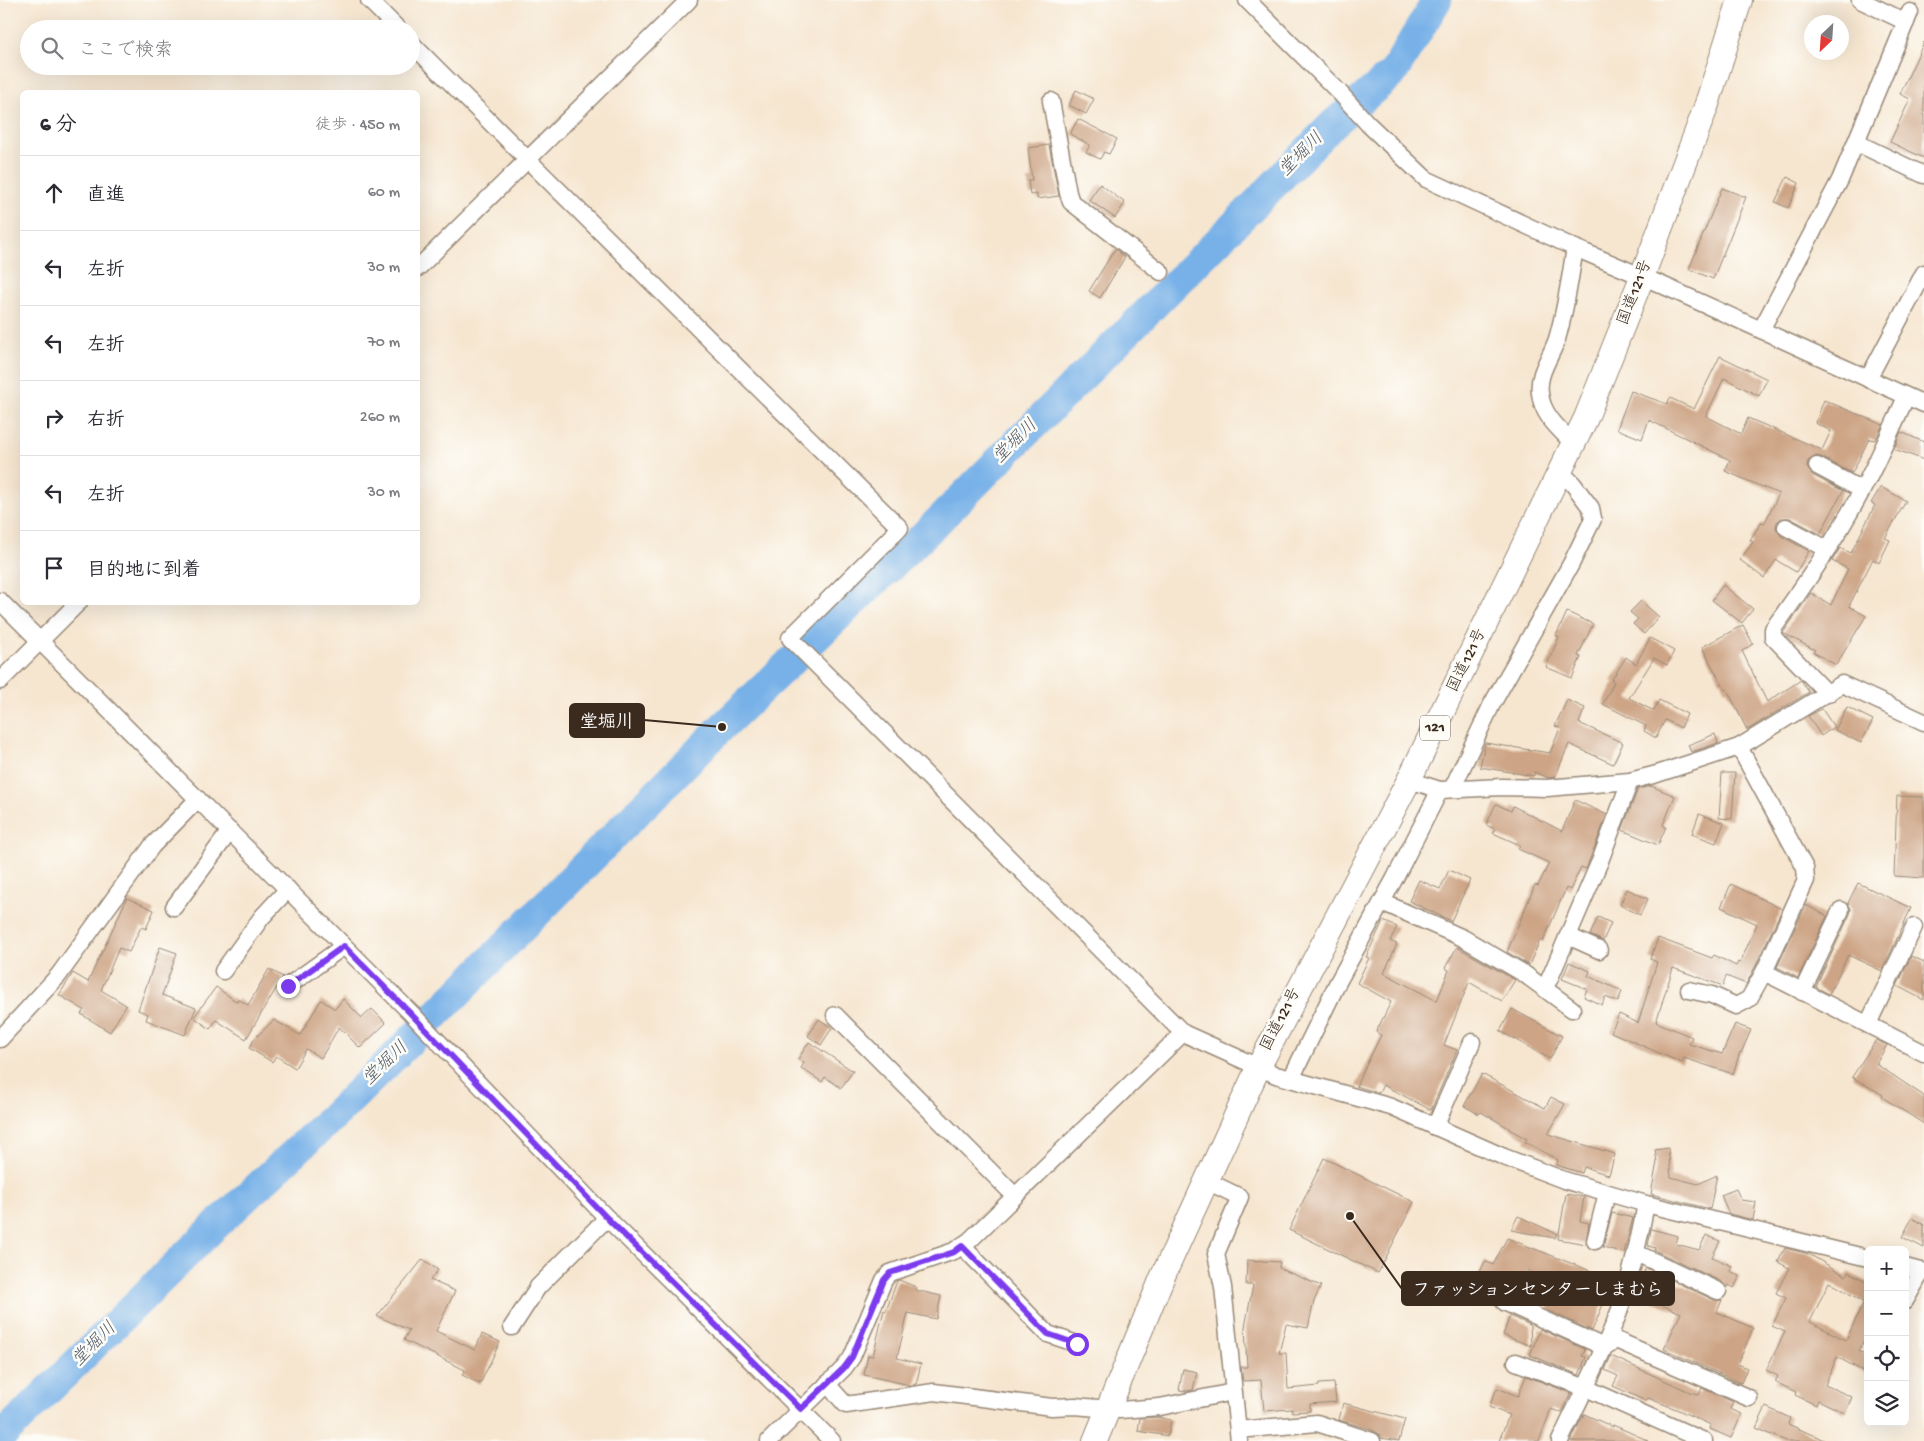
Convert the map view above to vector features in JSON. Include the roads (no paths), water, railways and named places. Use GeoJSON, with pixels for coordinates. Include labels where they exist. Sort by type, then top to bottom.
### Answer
{"type":"FeatureCollection","features":[{"type":"Feature","properties":{"kind":"highway","name":"国道121号"},"geometry":{"type":"LineString","coordinates":[[1095,1441],[1162,1278],[1258,1068],[1409,780],[1586,418],[1642,277],[1706,106],[1740,0]]}},
{"type":"Feature","properties":{"kind":"street"},"geometry":{"type":"LineString","coordinates":[[369,0],[389,20]]}},
{"type":"Feature","properties":{"kind":"street"},"geometry":{"type":"LineString","coordinates":[[420,266],[689,0]]}},
{"type":"Feature","properties":{"kind":"street"},"geometry":{"type":"LineString","coordinates":[[1247,0],[1340,93],[1368,124],[1426,179],[1575,248],[1924,404]]}},
{"type":"Feature","properties":{"kind":"street"},"geometry":{"type":"LineString","coordinates":[[1761,330],[1840,180],[1908,17],[1860,0]]}},
{"type":"Feature","properties":{"kind":"street"},"geometry":{"type":"LineString","coordinates":[[420,51],[527,160],[900,528],[790,638],[1183,1033],[1258,1068],[1391,1107],[1513,1161],[1564,1180],[1646,1204],[1864,1257]]}},
{"type":"Feature","properties":{"kind":"street"},"geometry":{"type":"LineString","coordinates":[[1051,101],[1071,202],[1161,272]]}},
{"type":"Feature","properties":{"kind":"street"},"geometry":{"type":"LineString","coordinates":[[1857,142],[1924,175]]}},
{"type":"Feature","properties":{"kind":"street"},"geometry":{"type":"LineString","coordinates":[[1574,444],[1551,421],[1542,404],[1539,382],[1556,340],[1565,307],[1575,248]]}},
{"type":"Feature","properties":{"kind":"street"},"geometry":{"type":"LineString","coordinates":[[1868,378],[1924,273]]}},
{"type":"Feature","properties":{"kind":"street"},"geometry":{"type":"LineString","coordinates":[[1828,694],[1773,637],[1774,629],[1848,516],[1906,397]]}},
{"type":"Feature","properties":{"kind":"street"},"geometry":{"type":"LineString","coordinates":[[1817,466],[1862,490]]}},
{"type":"Feature","properties":{"kind":"street"},"geometry":{"type":"LineString","coordinates":[[1291,1079],[1338,982],[1571,564],[1593,519],[1591,508],[1560,470]]}},
{"type":"Feature","properties":{"kind":"street"},"geometry":{"type":"LineString","coordinates":[[1786,527],[1827,550]]}},
{"type":"Feature","properties":{"kind":"street"},"geometry":{"type":"LineString","coordinates":[[0,601],[418,1020],[607,1218],[832,1441]]}},
{"type":"Feature","properties":{"kind":"street"},"geometry":{"type":"LineString","coordinates":[[0,681],[76,605]]}},
{"type":"Feature","properties":{"kind":"street"},"geometry":{"type":"LineString","coordinates":[[1409,780],[1446,789],[1547,788],[1630,781],[1739,747],[1842,684],[1924,722]]}},
{"type":"Feature","properties":{"kind":"street"},"geometry":{"type":"LineString","coordinates":[[1689,990],[1712,995],[1736,1006],[1750,999],[1806,880],[1805,868],[1739,747]]}},
{"type":"Feature","properties":{"kind":"street"},"geometry":{"type":"LineString","coordinates":[[1549,980],[1600,861],[1630,781]]}},
{"type":"Feature","properties":{"kind":"street"},"geometry":{"type":"LineString","coordinates":[[0,1039],[58,976],[152,846],[198,799]]}},
{"type":"Feature","properties":{"kind":"street"},"geometry":{"type":"LineString","coordinates":[[174,907],[230,831]]}},
{"type":"Feature","properties":{"kind":"street"},"geometry":{"type":"LineString","coordinates":[[223,971],[262,917],[288,889]]}},
{"type":"Feature","properties":{"kind":"street"},"geometry":{"type":"LineString","coordinates":[[1382,902],[1463,938],[1523,973],[1572,1009]]}},
{"type":"Feature","properties":{"kind":"street"},"geometry":{"type":"LineString","coordinates":[[1802,992],[1841,910]]}},
{"type":"Feature","properties":{"kind":"street"},"geometry":{"type":"LineString","coordinates":[[1868,1024],[1914,927]]}},
{"type":"Feature","properties":{"kind":"street"},"geometry":{"type":"LineString","coordinates":[[1568,936],[1598,950]]}},
{"type":"Feature","properties":{"kind":"street"},"geometry":{"type":"LineString","coordinates":[[288,986],[344,946]]}},
{"type":"Feature","properties":{"kind":"street"},"geometry":{"type":"LineString","coordinates":[[1764,972],[1924,1053]]}},
{"type":"Feature","properties":{"kind":"street"},"geometry":{"type":"LineString","coordinates":[[835,1015],[1015,1196]]}},
{"type":"Feature","properties":{"kind":"street"},"geometry":{"type":"LineString","coordinates":[[769,1441],[844,1368],[852,1357],[884,1280],[890,1273],[954,1252],[962,1246],[1183,1033]]}},
{"type":"Feature","properties":{"kind":"street"},"geometry":{"type":"LineString","coordinates":[[1435,1127],[1472,1042]]}},
{"type":"Feature","properties":{"kind":"street"},"geometry":{"type":"LineString","coordinates":[[1207,1181],[1240,1197],[1216,1254],[1223,1287],[1238,1436],[1317,1423],[1372,1441]]}},
{"type":"Feature","properties":{"kind":"street"},"geometry":{"type":"LineString","coordinates":[[1594,1240],[1607,1192]]}},
{"type":"Feature","properties":{"kind":"street"},"geometry":{"type":"LineString","coordinates":[[1560,1441],[1586,1388],[1619,1311],[1636,1254],[1646,1204]]}},
{"type":"Feature","properties":{"kind":"street"},"geometry":{"type":"LineString","coordinates":[[512,1327],[538,1287],[607,1218]]}},
{"type":"Feature","properties":{"kind":"street"},"geometry":{"type":"LineString","coordinates":[[962,1246],[1048,1334],[1077,1344]]}},
{"type":"Feature","properties":{"kind":"street"},"geometry":{"type":"LineString","coordinates":[[1636,1254],[1718,1291]]}},
{"type":"Feature","properties":{"kind":"street"},"geometry":{"type":"LineString","coordinates":[[1909,1268],[1923,1271],[1909,1294]]}},
{"type":"Feature","properties":{"kind":"street"},"geometry":{"type":"LineString","coordinates":[[1504,1302],[1604,1347]]}},
{"type":"Feature","properties":{"kind":"street"},"geometry":{"type":"LineString","coordinates":[[1604,1347],[1616,1340],[1749,1398]]}},
{"type":"Feature","properties":{"kind":"street"},"geometry":{"type":"LineString","coordinates":[[1516,1362],[1586,1388],[1704,1441]]}},
{"type":"Feature","properties":{"kind":"street"},"geometry":{"type":"LineString","coordinates":[[827,1384],[846,1405],[934,1392],[1052,1407],[1075,1406],[1107,1409],[1160,1407],[1234,1392]]}},
{"type":"Feature","properties":{"kind":"waterway","name":"堂堀川"},"geometry":{"type":"LineString","coordinates":[[0,1438],[212,1229],[336,1114],[722,727],[929,530],[1333,124],[1393,73],[1437,0]]}},
{"type":"Feature","properties":{"kind":"place","name":"堂堀川"},"geometry":{"type":"Point","coordinates":[722,727]}},
{"type":"Feature","properties":{"kind":"place","name":"ファッションセンターしまむら"},"geometry":{"type":"Point","coordinates":[1350,1216]}}]}
